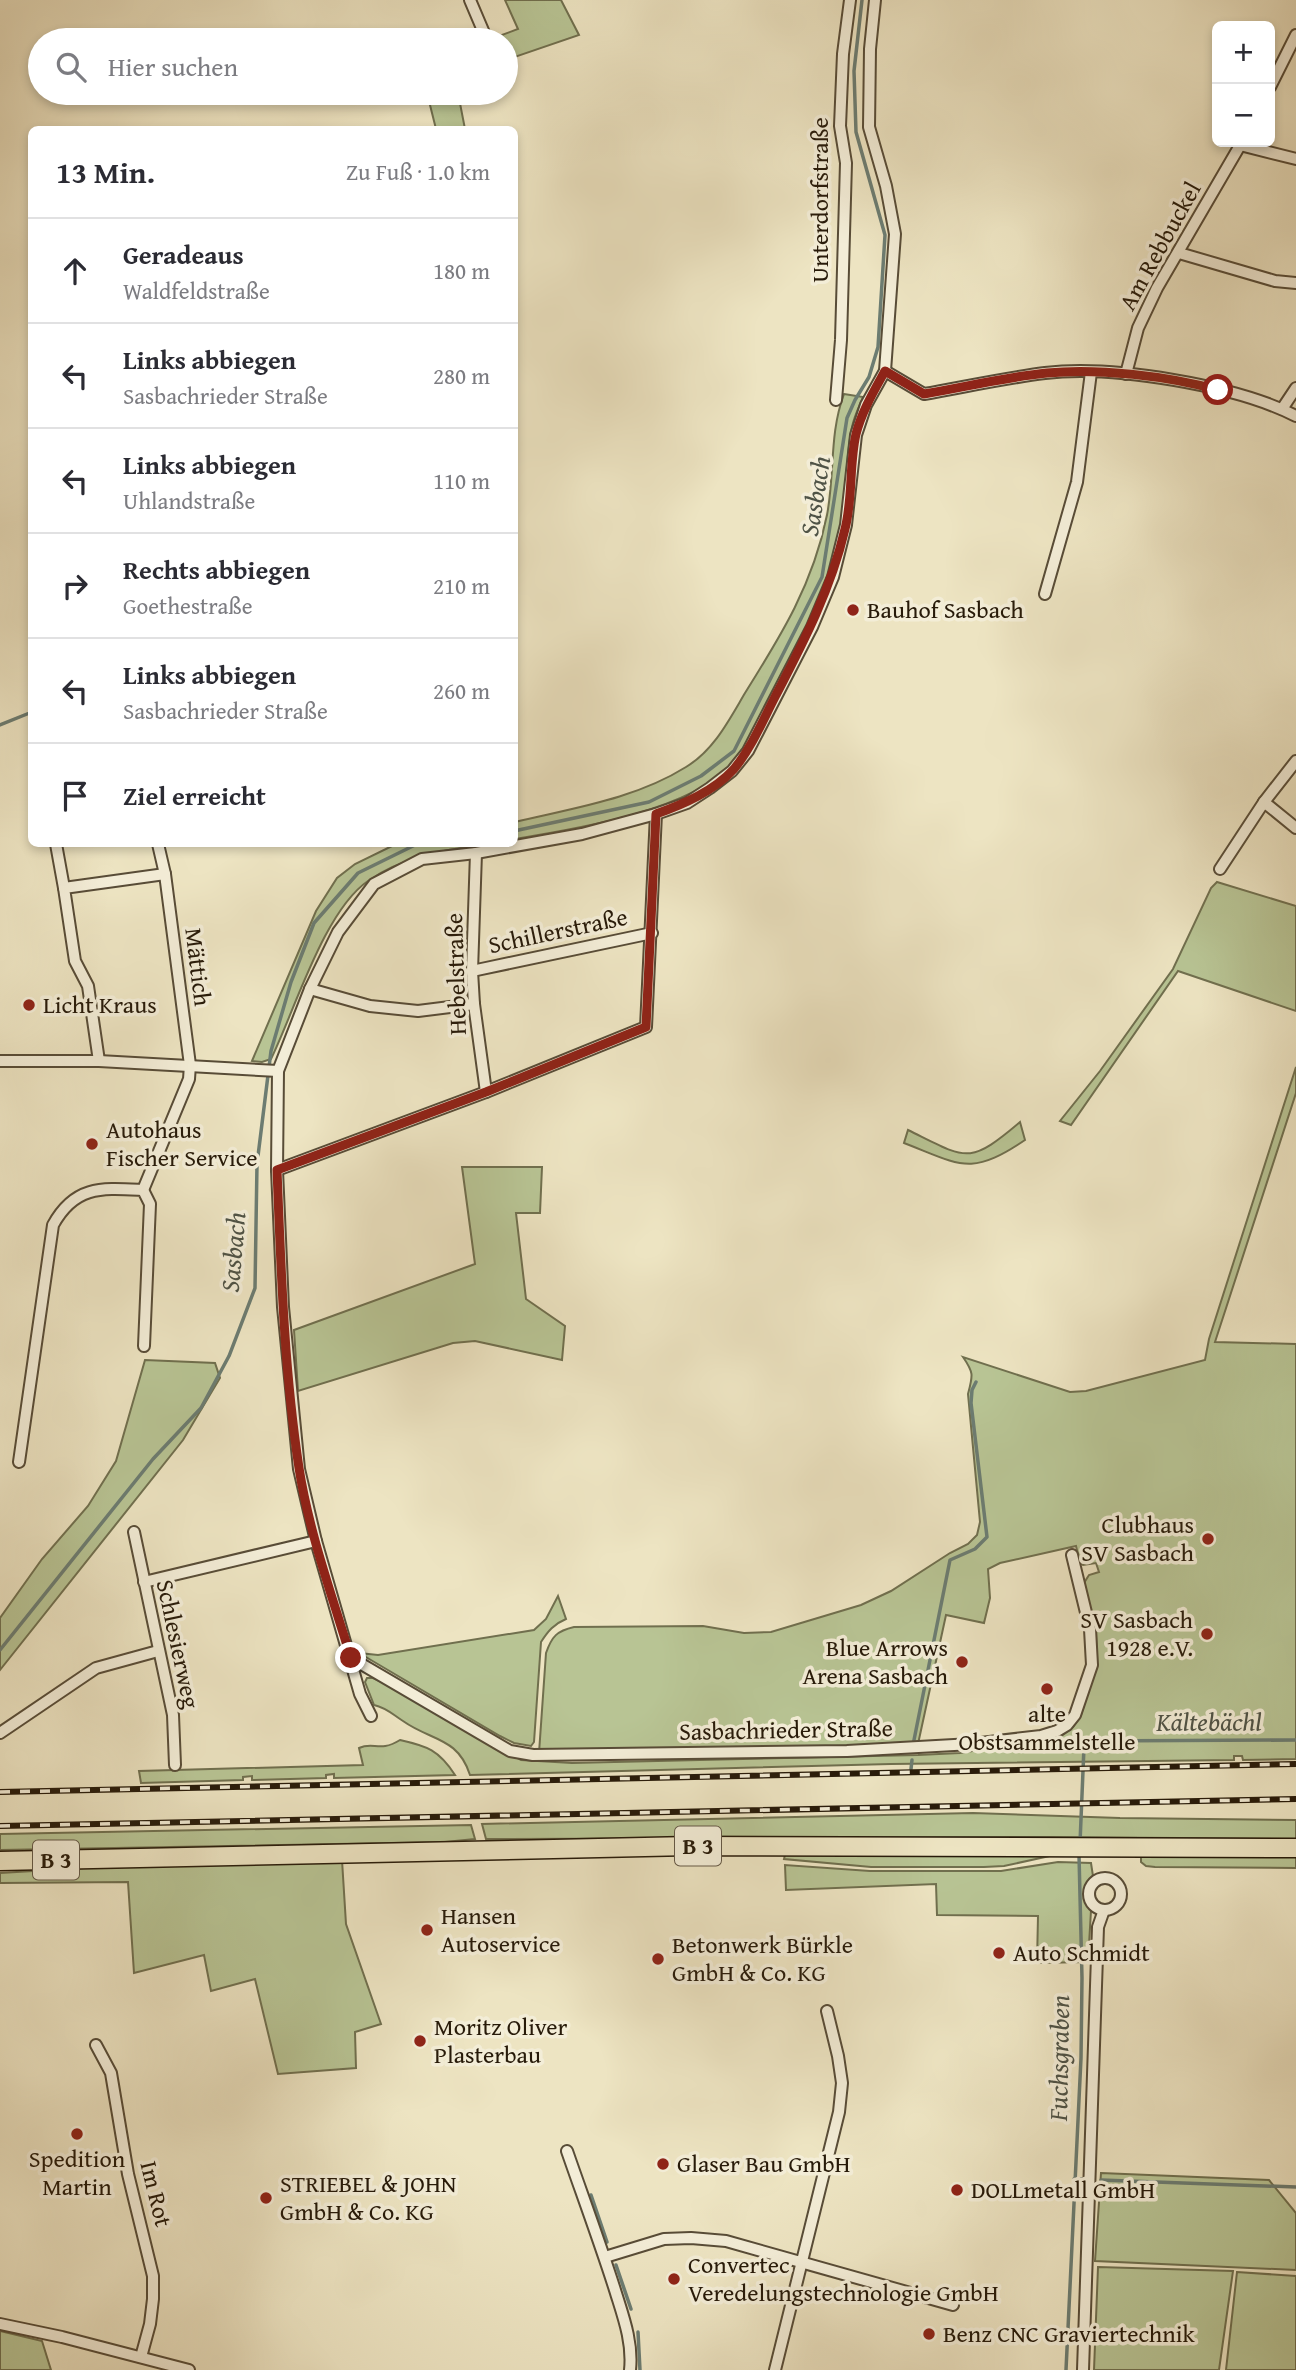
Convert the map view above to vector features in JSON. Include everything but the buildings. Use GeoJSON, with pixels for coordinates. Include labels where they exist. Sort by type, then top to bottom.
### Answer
{"type":"FeatureCollection","features":[{"type":"Feature","properties":{"kind":"main road","name":"B 3"},"geometry":{"type":"LineString","coordinates":[[0,1861],[690,1846],[1296,1848]]}},
{"type":"Feature","properties":{"kind":"street"},"geometry":{"type":"LineString","coordinates":[[470,0],[482,28]]}},
{"type":"Feature","properties":{"kind":"street","name":"Unterdorfstraße"},"geometry":{"type":"LineString","coordinates":[[836,400],[841,340],[846,163],[840,126],[843,54],[850,0]]}},
{"type":"Feature","properties":{"kind":"street"},"geometry":{"type":"LineString","coordinates":[[518,845],[582,834],[656,814],[687,803],[710,788],[732,771],[748,751],[812,627],[833,577],[846,525],[856,435],[866,404],[885,371],[895,234],[886,186],[869,127],[870,49],[875,0]]}},
{"type":"Feature","properties":{"kind":"street"},"geometry":{"type":"LineString","coordinates":[[1272,84],[1296,35]]}},
{"type":"Feature","properties":{"kind":"street","name":"Am Rebbuckel"},"geometry":{"type":"LineString","coordinates":[[1126,374],[1139,328],[1157,288],[1239,147]]}},
{"type":"Feature","properties":{"kind":"street"},"geometry":{"type":"LineString","coordinates":[[1252,147],[1296,159]]}},
{"type":"Feature","properties":{"kind":"street"},"geometry":{"type":"LineString","coordinates":[[1179,253],[1275,281],[1296,283]]}},
{"type":"Feature","properties":{"kind":"street"},"geometry":{"type":"LineString","coordinates":[[885,371],[924,394],[1047,373],[1126,374],[1199,384],[1282,409],[1296,416]]}},
{"type":"Feature","properties":{"kind":"street"},"geometry":{"type":"LineString","coordinates":[[1045,594],[1077,482],[1091,372]]}},
{"type":"Feature","properties":{"kind":"street"},"geometry":{"type":"LineString","coordinates":[[1282,409],[1296,388]]}},
{"type":"Feature","properties":{"kind":"street"},"geometry":{"type":"LineString","coordinates":[[1220,869],[1264,802],[1296,761]]}},
{"type":"Feature","properties":{"kind":"street"},"geometry":{"type":"LineString","coordinates":[[1264,802],[1296,828]]}},
{"type":"Feature","properties":{"kind":"street"},"geometry":{"type":"LineString","coordinates":[[277,1170],[486,1092],[646,1027],[656,814]]}},
{"type":"Feature","properties":{"kind":"street"},"geometry":{"type":"LineString","coordinates":[[57,847],[75,961],[88,986],[99,1061]]}},
{"type":"Feature","properties":{"kind":"street","name":"Mättich"},"geometry":{"type":"LineString","coordinates":[[143,1189],[189,1079],[190,1066],[165,874],[159,847]]}},
{"type":"Feature","properties":{"kind":"street"},"geometry":{"type":"LineString","coordinates":[[371,1716],[360,1694],[316,1541],[299,1469],[282,1307],[276,1071],[310,989],[338,932],[373,884],[422,859],[509,847]]}},
{"type":"Feature","properties":{"kind":"street","name":"Hebelstraße"},"geometry":{"type":"LineString","coordinates":[[476,853],[472,971],[486,1092]]}},
{"type":"Feature","properties":{"kind":"street"},"geometry":{"type":"LineString","coordinates":[[64,888],[165,874]]}},
{"type":"Feature","properties":{"kind":"street","name":"Schillerstraße"},"geometry":{"type":"LineString","coordinates":[[472,971],[652,933]]}},
{"type":"Feature","properties":{"kind":"street"},"geometry":{"type":"LineString","coordinates":[[310,989],[370,1006],[418,1011],[474,1004]]}},
{"type":"Feature","properties":{"kind":"street"},"geometry":{"type":"LineString","coordinates":[[0,1060],[99,1061],[276,1071]]}},
{"type":"Feature","properties":{"kind":"street"},"geometry":{"type":"LineString","coordinates":[[19,1462],[53,1225],[70,1201],[83,1193],[143,1189],[150,1204],[144,1346]]}},
{"type":"Feature","properties":{"kind":"street","name":"Schlesierweg"},"geometry":{"type":"LineString","coordinates":[[134,1532],[173,1715],[175,1765]]}},
{"type":"Feature","properties":{"kind":"street"},"geometry":{"type":"LineString","coordinates":[[144,1582],[316,1541]]}},
{"type":"Feature","properties":{"kind":"street","name":"Sasbachrieder Straße"},"geometry":{"type":"LineString","coordinates":[[351,1658],[510,1751],[533,1755],[847,1751],[972,1744],[1041,1736],[1067,1725],[1075,1715],[1091,1665],[1090,1629],[1072,1555]]}},
{"type":"Feature","properties":{"kind":"street"},"geometry":{"type":"LineString","coordinates":[[0,1733],[96,1668],[158,1651]]}},
{"type":"Feature","properties":{"kind":"street"},"geometry":{"type":"LineString","coordinates":[[1083,2370],[1098,1927],[1104,1910]]}},
{"type":"Feature","properties":{"kind":"street"},"geometry":{"type":"LineString","coordinates":[[775,2370],[839,2112],[842,2083],[827,2011]]}},
{"type":"Feature","properties":{"kind":"street","name":"Im Rot"},"geometry":{"type":"LineString","coordinates":[[96,2045],[111,2073],[128,2174],[153,2276],[150,2324],[141,2357]]}},
{"type":"Feature","properties":{"kind":"street"},"geometry":{"type":"LineString","coordinates":[[567,2151],[605,2257],[628,2334],[630,2370]]}},
{"type":"Feature","properties":{"kind":"street"},"geometry":{"type":"LineString","coordinates":[[605,2257],[664,2239],[726,2241],[953,2305]]}},
{"type":"Feature","properties":{"kind":"street"},"geometry":{"type":"LineString","coordinates":[[0,2324],[62,2337],[188,2370]]}},
{"type":"Feature","properties":{"kind":"green space"},"geometry":{"type":"Polygon","coordinates":[[[505,0],[561,0],[579,35],[518,56],[518,28],[505,0]]]}},
{"type":"Feature","properties":{"kind":"green space"},"geometry":{"type":"Polygon","coordinates":[[[430,105],[460,105],[464,126],[435,126],[430,105]]]}},
{"type":"Feature","properties":{"kind":"green space"},"geometry":{"type":"Polygon","coordinates":[[[844,394],[863,397],[850,439],[843,516],[837,547],[810,619],[741,754],[714,780],[661,806],[600,823],[518,838],[518,821],[603,801],[646,787],[696,760],[720,734],[784,629],[805,586],[827,515],[839,409],[844,394]]]}},
{"type":"Feature","properties":{"kind":"green space"},"geometry":{"type":"Polygon","coordinates":[[[390,847],[468,847],[409,860],[381,873],[352,895],[324,938],[271,1059],[252,1061],[316,911],[337,878],[355,864],[390,847]]]}},
{"type":"Feature","properties":{"kind":"green space"},"geometry":{"type":"Polygon","coordinates":[[[1217,882],[1296,906],[1296,1011],[1178,971],[1071,1125],[1060,1121],[1100,1071],[1173,969],[1211,888],[1217,882]]]}},
{"type":"Feature","properties":{"kind":"green space"},"geometry":{"type":"Polygon","coordinates":[[[1296,1067],[1296,1093],[1215,1342],[1296,1344],[1296,1759],[1243,1760],[1242,1756],[1234,1756],[1234,1760],[891,1764],[470,1775],[465,1763],[451,1746],[374,1705],[365,1682],[367,1678],[393,1687],[521,1760],[572,1763],[960,1753],[1060,1737],[1073,1727],[1081,1715],[1097,1663],[1096,1632],[1084,1583],[1089,1575],[1099,1572],[1096,1563],[1080,1563],[1076,1546],[1000,1563],[988,1569],[990,1598],[984,1623],[946,1615],[918,1744],[539,1753],[546,1653],[553,1638],[563,1630],[574,1627],[703,1626],[744,1633],[771,1632],[861,1605],[891,1591],[968,1544],[977,1535],[980,1522],[968,1394],[972,1374],[963,1357],[1070,1392],[1086,1391],[1205,1360],[1209,1339],[1296,1067]]]}},
{"type":"Feature","properties":{"kind":"green space"},"geometry":{"type":"Polygon","coordinates":[[[1020,1122],[1025,1140],[1006,1152],[978,1163],[953,1161],[904,1143],[908,1130],[956,1152],[977,1152],[1020,1122]]]}},
{"type":"Feature","properties":{"kind":"green space"},"geometry":{"type":"Polygon","coordinates":[[[462,1167],[542,1167],[540,1213],[516,1213],[526,1299],[565,1326],[562,1360],[475,1341],[453,1343],[298,1391],[294,1330],[475,1264],[462,1167]]]}},
{"type":"Feature","properties":{"kind":"green space"},"geometry":{"type":"Polygon","coordinates":[[[145,1360],[215,1363],[220,1378],[183,1440],[0,1670],[0,1618],[42,1559],[88,1506],[116,1461],[145,1360]]]}},
{"type":"Feature","properties":{"kind":"green space"},"geometry":{"type":"Polygon","coordinates":[[[558,1596],[566,1619],[552,1628],[541,1642],[534,1742],[531,1746],[514,1743],[500,1736],[359,1653],[378,1655],[534,1630],[546,1619],[558,1596]]]}},
{"type":"Feature","properties":{"kind":"green space"},"geometry":{"type":"Polygon","coordinates":[[[400,1740],[432,1750],[455,1775],[334,1778],[334,1774],[326,1775],[326,1778],[252,1780],[252,1776],[243,1777],[243,1780],[141,1783],[139,1771],[363,1765],[359,1748],[387,1746],[400,1740]]]}},
{"type":"Feature","properties":{"kind":"green space"},"geometry":{"type":"Polygon","coordinates":[[[973,1813],[1296,1820],[1296,1839],[486,1839],[482,1824],[973,1813]]]}},
{"type":"Feature","properties":{"kind":"green space"},"geometry":{"type":"Polygon","coordinates":[[[471,1825],[475,1839],[445,1842],[0,1850],[0,1834],[471,1825]]]}},
{"type":"Feature","properties":{"kind":"green space"},"geometry":{"type":"Polygon","coordinates":[[[1050,1854],[1004,1866],[984,1867],[871,1867],[784,1859],[785,1855],[1050,1854]]]}},
{"type":"Feature","properties":{"kind":"green space"},"geometry":{"type":"Polygon","coordinates":[[[1296,1854],[1296,1868],[1155,1867],[1141,1862],[1141,1855],[1296,1854]]]}},
{"type":"Feature","properties":{"kind":"green space"},"geometry":{"type":"Polygon","coordinates":[[[342,1860],[346,1924],[381,2024],[355,2032],[356,2068],[278,2074],[255,1979],[211,1991],[204,1955],[134,1973],[128,1882],[0,1883],[0,1873],[134,1865],[342,1860]]]}},
{"type":"Feature","properties":{"kind":"green space"},"geometry":{"type":"Polygon","coordinates":[[[1058,1862],[1091,1863],[1093,1876],[1088,1962],[1037,1963],[1038,1916],[937,1915],[936,1884],[786,1890],[785,1865],[870,1871],[1001,1871],[1058,1862]]]}},
{"type":"Feature","properties":{"kind":"green space"},"geometry":{"type":"Polygon","coordinates":[[[1101,2173],[1269,2180],[1296,2213],[1296,2270],[1095,2261],[1101,2173]]]}},
{"type":"Feature","properties":{"kind":"green space"},"geometry":{"type":"Polygon","coordinates":[[[1098,2267],[1233,2271],[1219,2370],[1094,2370],[1098,2267]]]}},
{"type":"Feature","properties":{"kind":"green space"},"geometry":{"type":"Polygon","coordinates":[[[1237,2272],[1296,2276],[1296,2370],[1226,2370],[1237,2272]]]}},
{"type":"Feature","properties":{"kind":"green space"},"geometry":{"type":"Polygon","coordinates":[[[0,2331],[42,2341],[51,2370],[0,2370],[0,2331]]]}},
{"type":"Feature","properties":{"kind":"waterway","name":"Sasbach"},"geometry":{"type":"LineString","coordinates":[[518,830],[649,802],[701,776],[734,751],[822,577],[847,418],[869,377],[878,347],[885,235],[856,132],[854,71],[862,0]]}},
{"type":"Feature","properties":{"kind":"waterway"},"geometry":{"type":"LineString","coordinates":[[0,725],[28,714]]}},
{"type":"Feature","properties":{"kind":"waterway","name":"Sasbach"},"geometry":{"type":"LineString","coordinates":[[0,1650],[153,1459],[201,1408],[229,1356],[255,1288],[257,1164],[271,1051],[291,982],[314,923],[358,873],[411,847]]}},
{"type":"Feature","properties":{"kind":"waterway"},"geometry":{"type":"LineString","coordinates":[[913,1745],[950,1560],[975,1549],[987,1537],[971,1403],[976,1382]]}},
{"type":"Feature","properties":{"kind":"waterway","name":"Kältebächl"},"geometry":{"type":"LineString","coordinates":[[1080,1843],[1084,1747],[1088,1741],[1296,1740]]}},
{"type":"Feature","properties":{"kind":"waterway"},"geometry":{"type":"LineString","coordinates":[[911,1769],[912,1760]]}},
{"type":"Feature","properties":{"kind":"waterway","name":"Fuchsgraben"},"geometry":{"type":"LineString","coordinates":[[1066,2370],[1081,2058],[1079,1855]]}},
{"type":"Feature","properties":{"kind":"waterway","name":"Fuchsgraben"},"geometry":{"type":"LineString","coordinates":[[1074,2179],[1084,2179]]}},
{"type":"Feature","properties":{"kind":"waterway"},"geometry":{"type":"LineString","coordinates":[[1101,2180],[1296,2187]]}},
{"type":"Feature","properties":{"kind":"waterway"},"geometry":{"type":"LineString","coordinates":[[591,2195],[607,2242]]}},
{"type":"Feature","properties":{"kind":"waterway"},"geometry":{"type":"LineString","coordinates":[[616,2265],[631,2309]]}},
{"type":"Feature","properties":{"kind":"waterway"},"geometry":{"type":"LineString","coordinates":[[638,2332],[640,2370]]}},
{"type":"Feature","properties":{"kind":"railway"},"geometry":{"type":"LineString","coordinates":[[0,1792],[1296,1764]]}},
{"type":"Feature","properties":{"kind":"railway"},"geometry":{"type":"LineString","coordinates":[[0,1826],[1296,1799]]}},
{"type":"Feature","properties":{"kind":"place","name":"Bauhof Sasbach"},"geometry":{"type":"Point","coordinates":[853,610]}},
{"type":"Feature","properties":{"kind":"place","name":"Licht Kraus"},"geometry":{"type":"Point","coordinates":[29,1005]}},
{"type":"Feature","properties":{"kind":"place","name":"Autohaus Fischer Service"},"geometry":{"type":"Point","coordinates":[92,1144]}},
{"type":"Feature","properties":{"kind":"place","name":"Clubhaus SV Sasbach"},"geometry":{"type":"Point","coordinates":[1208,1539]}},
{"type":"Feature","properties":{"kind":"place","name":"SV Sasbach 1928 e.V."},"geometry":{"type":"Point","coordinates":[1207,1634]}},
{"type":"Feature","properties":{"kind":"place","name":"Blue Arrows Arena Sasbach"},"geometry":{"type":"Point","coordinates":[962,1662]}},
{"type":"Feature","properties":{"kind":"place","name":"alte Obstsammelstelle"},"geometry":{"type":"Point","coordinates":[1047,1689]}},
{"type":"Feature","properties":{"kind":"place","name":"Hansen Autoservice"},"geometry":{"type":"Point","coordinates":[427,1930]}},
{"type":"Feature","properties":{"kind":"place","name":"Auto Schmidt"},"geometry":{"type":"Point","coordinates":[999,1953]}},
{"type":"Feature","properties":{"kind":"place","name":"Betonwerk Bürkle GmbH & Co. KG"},"geometry":{"type":"Point","coordinates":[658,1959]}},
{"type":"Feature","properties":{"kind":"place","name":"Moritz Oliver Plasterbau"},"geometry":{"type":"Point","coordinates":[420,2041]}},
{"type":"Feature","properties":{"kind":"place","name":"Spedition Martin"},"geometry":{"type":"Point","coordinates":[77,2134]}},
{"type":"Feature","properties":{"kind":"place","name":"Glaser Bau GmbH"},"geometry":{"type":"Point","coordinates":[663,2164]}},
{"type":"Feature","properties":{"kind":"place","name":"DOLLmetall GmbH"},"geometry":{"type":"Point","coordinates":[957,2190]}},
{"type":"Feature","properties":{"kind":"place","name":"STRIEBEL & JOHN GmbH & Co. KG"},"geometry":{"type":"Point","coordinates":[266,2198]}},
{"type":"Feature","properties":{"kind":"place","name":"Convertec Veredelungstechnologie GmbH"},"geometry":{"type":"Point","coordinates":[674,2279]}},
{"type":"Feature","properties":{"kind":"place","name":"Benz CNC Graviertechnik"},"geometry":{"type":"Point","coordinates":[929,2334]}},
{"type":"Feature","properties":{"kind":"route"},"geometry":{"type":"LineString","coordinates":[[351,1658],[316,1541],[299,1469],[282,1307],[277,1170],[486,1092],[646,1027],[656,814],[687,803],[710,788],[732,771],[748,751],[812,627],[833,577],[846,525],[856,435],[866,404],[885,371],[924,394],[1047,373],[1091,372],[1199,384],[1218,390]]}}]}
